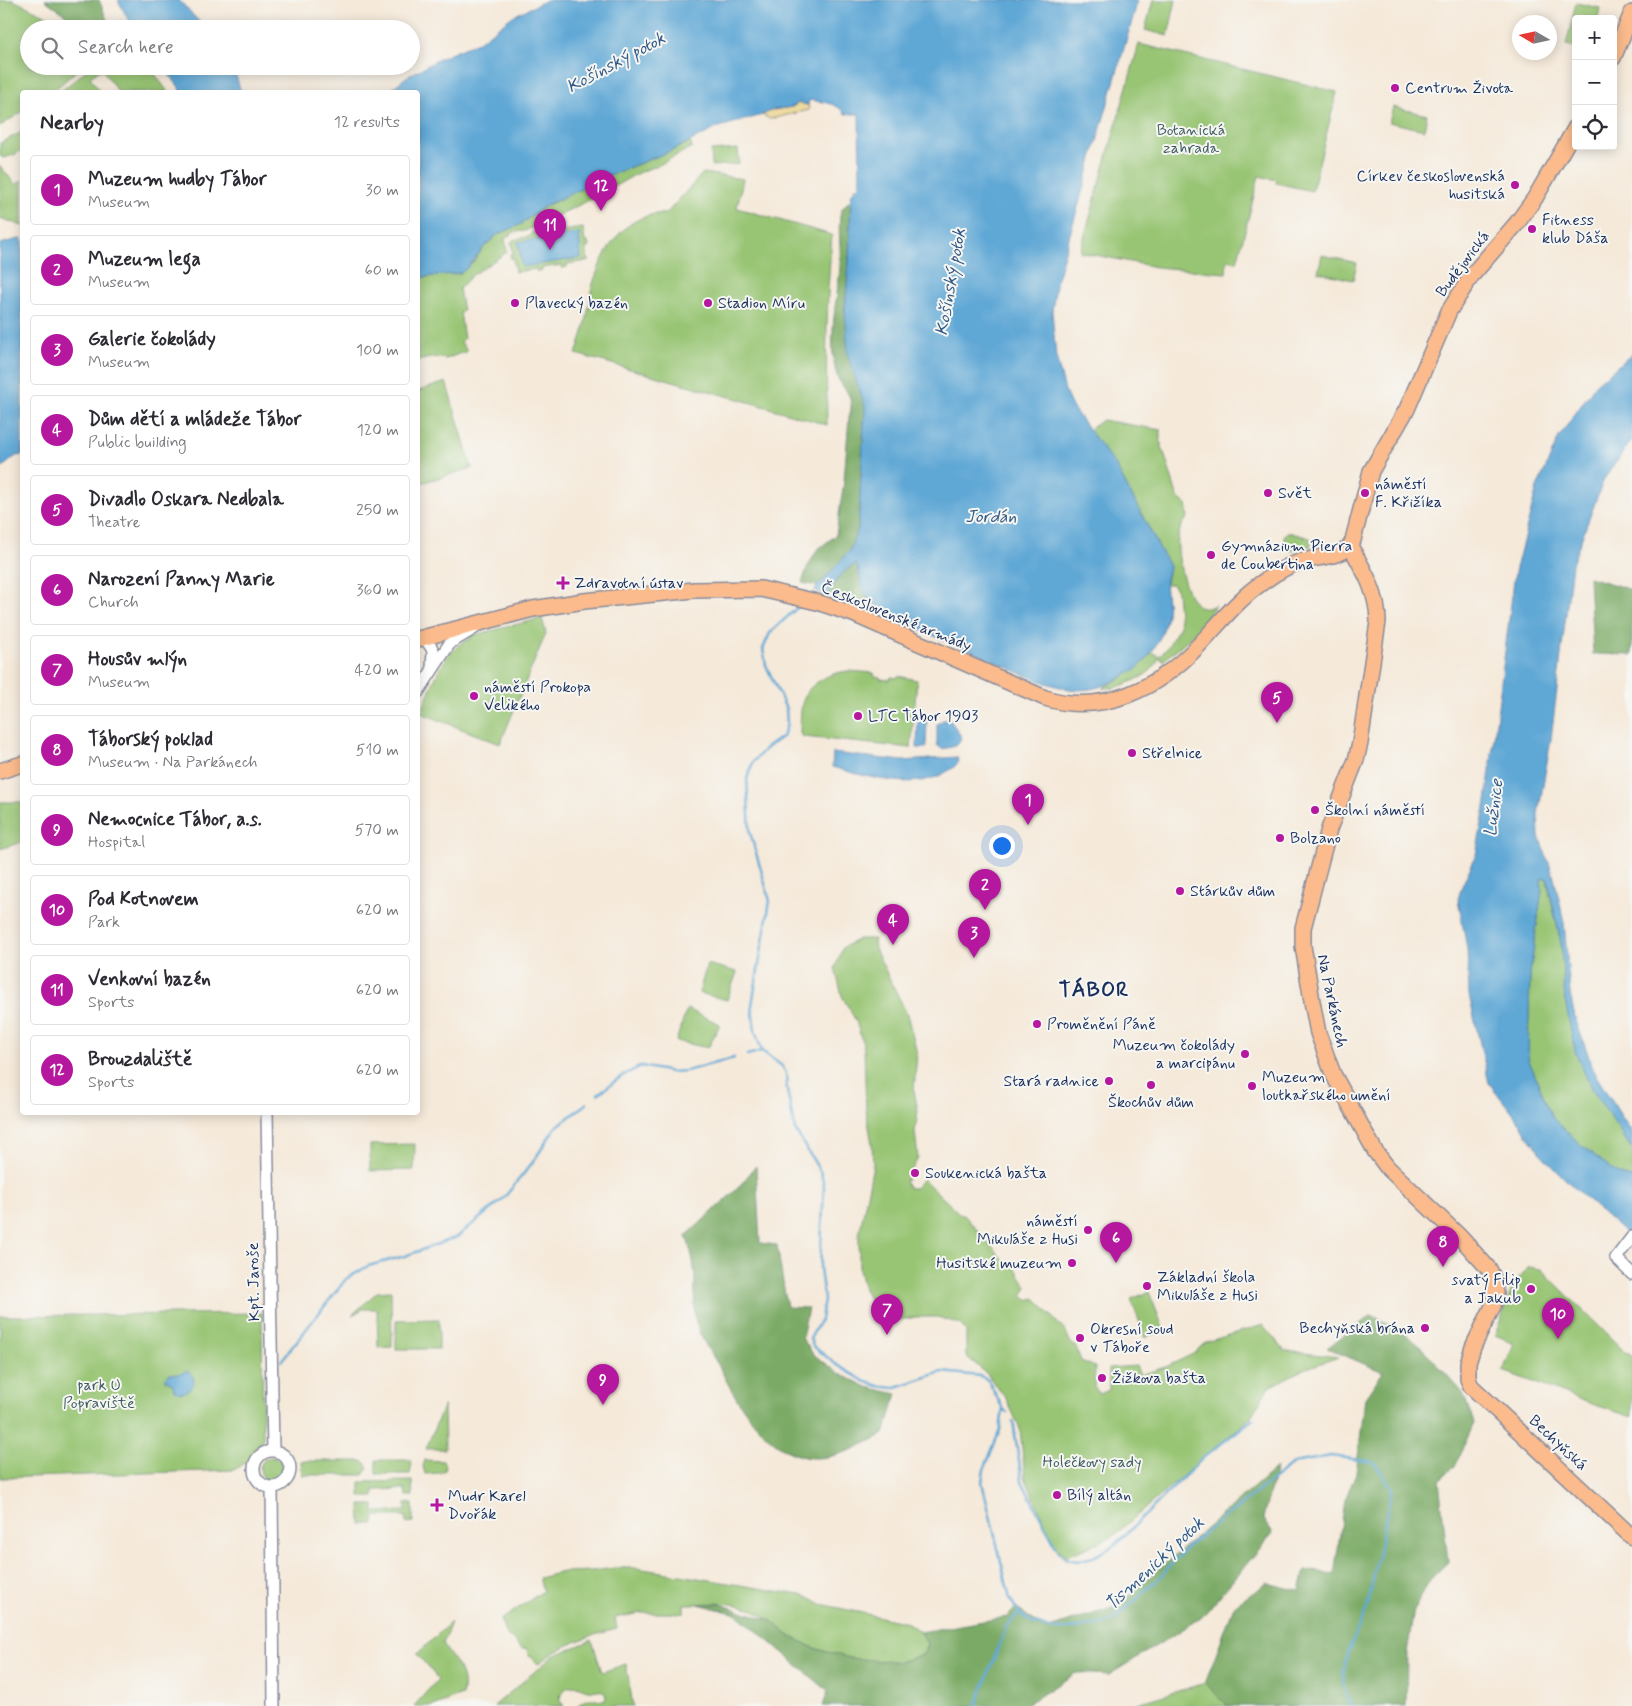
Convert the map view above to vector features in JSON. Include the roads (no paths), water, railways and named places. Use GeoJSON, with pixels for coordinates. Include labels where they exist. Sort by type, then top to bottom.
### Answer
{"type":"FeatureCollection","features":[{"type":"Feature","properties":{"kind":"main road"},"geometry":{"type":"LineString","coordinates":[[1617,49],[1632,13]]}},
{"type":"Feature","properties":{"kind":"main road","name":"Budějovická"},"geometry":{"type":"LineString","coordinates":[[1350,546],[1370,476],[1418,386],[1449,310],[1472,275],[1517,223],[1535,198],[1572,134]]}},
{"type":"Feature","properties":{"kind":"main road"},"geometry":{"type":"LineString","coordinates":[[1328,556],[1344,551],[1350,546],[1360,564]]}},
{"type":"Feature","properties":{"kind":"main road"},"geometry":{"type":"LineString","coordinates":[[1328,556],[1360,564]]}},
{"type":"Feature","properties":{"kind":"main road","name":"Československé armády"},"geometry":{"type":"LineString","coordinates":[[420,639],[533,609],[609,598],[709,589],[761,589],[817,602],[853,614],[1045,698],[1079,705],[1105,702],[1123,697],[1156,680],[1197,647],[1254,587],[1283,569],[1302,561],[1328,556]]}},
{"type":"Feature","properties":{"kind":"main road","name":"Na Parkánech"},"geometry":{"type":"LineString","coordinates":[[1360,564],[1377,604],[1378,622],[1364,727],[1356,760],[1329,830],[1303,928],[1303,946],[1318,1033],[1326,1058],[1365,1133],[1387,1167],[1460,1237],[1489,1269],[1494,1280],[1496,1294],[1493,1306],[1473,1348],[1467,1371]]}},
{"type":"Feature","properties":{"kind":"main road"},"geometry":{"type":"LineString","coordinates":[[0,771],[20,765]]}},
{"type":"Feature","properties":{"kind":"main road","name":"Bechyňská"},"geometry":{"type":"LineString","coordinates":[[1467,1371],[1469,1383],[1477,1393],[1632,1537]]}},
{"type":"Feature","properties":{"kind":"street"},"geometry":{"type":"LineString","coordinates":[[420,689],[450,643],[488,620]]}},
{"type":"Feature","properties":{"kind":"street"},"geometry":{"type":"LineString","coordinates":[[420,640],[433,650],[432,669]]}},
{"type":"Feature","properties":{"kind":"street","name":"Kpt. Jaroše"},"geometry":{"type":"LineString","coordinates":[[267,1115],[274,1450]]}},
{"type":"Feature","properties":{"kind":"street"},"geometry":{"type":"LineString","coordinates":[[1630,1239],[1616,1258],[1632,1274]]}},
{"type":"Feature","properties":{"kind":"street"},"geometry":{"type":"LineString","coordinates":[[274,1450],[285,1456],[290,1469],[287,1479],[283,1483],[272,1487],[266,1486],[256,1478],[254,1467],[258,1456],[274,1450]]}},
{"type":"Feature","properties":{"kind":"street"},"geometry":{"type":"LineString","coordinates":[[272,1487],[274,1706]]}},
{"type":"Feature","properties":{"kind":"water"},"geometry":{"type":"Polygon","coordinates":[[[118,0],[179,0],[198,20],[128,20],[118,0]]]}},
{"type":"Feature","properties":{"kind":"water","name":"Jordán"},"geometry":{"type":"Polygon","coordinates":[[[547,0],[1138,0],[1057,279],[1052,311],[1056,357],[1066,394],[1072,407],[1116,466],[1169,566],[1166,578],[1166,621],[1156,644],[1142,664],[1108,684],[1082,690],[1069,689],[1024,675],[904,622],[876,605],[867,596],[861,585],[857,564],[843,573],[827,595],[815,591],[817,586],[850,550],[858,529],[865,407],[848,356],[845,310],[851,195],[856,187],[860,187],[859,114],[845,114],[839,107],[834,105],[809,100],[808,105],[798,103],[792,107],[773,110],[719,127],[673,150],[613,174],[546,205],[521,224],[497,235],[484,247],[466,269],[460,273],[420,278],[420,90],[390,90],[406,77],[420,75],[420,69],[480,41],[513,16],[547,0]]]}},
{"type":"Feature","properties":{"kind":"water"},"geometry":{"type":"Polygon","coordinates":[[[169,75],[236,75],[240,90],[180,90],[169,75]]]}},
{"type":"Feature","properties":{"kind":"water"},"geometry":{"type":"Polygon","coordinates":[[[579,233],[581,258],[522,267],[518,242],[579,233]]]}},
{"type":"Feature","properties":{"kind":"water"},"geometry":{"type":"Polygon","coordinates":[[[20,239],[20,455],[16,456],[0,469],[0,244],[20,239]]]}},
{"type":"Feature","properties":{"kind":"water","name":"Lužnice"},"geometry":{"type":"Polygon","coordinates":[[[1632,354],[1632,440],[1604,479],[1572,564],[1551,739],[1538,814],[1539,836],[1554,877],[1564,922],[1570,993],[1575,1018],[1595,1074],[1632,1133],[1632,1149],[1591,1088],[1575,1051],[1565,1001],[1561,943],[1547,878],[1541,879],[1542,889],[1530,974],[1528,1058],[1552,1117],[1581,1145],[1620,1175],[1632,1178],[1632,1237],[1568,1182],[1540,1153],[1521,1124],[1489,1083],[1469,995],[1467,949],[1458,899],[1476,855],[1486,802],[1515,572],[1537,488],[1559,437],[1596,384],[1632,354]]]}},
{"type":"Feature","properties":{"kind":"water"},"geometry":{"type":"Polygon","coordinates":[[[918,717],[927,717],[926,748],[917,748],[918,717]]]}},
{"type":"Feature","properties":{"kind":"water"},"geometry":{"type":"Polygon","coordinates":[[[943,720],[950,720],[961,736],[961,740],[952,747],[942,749],[937,745],[937,724],[943,720]]]}},
{"type":"Feature","properties":{"kind":"water"},"geometry":{"type":"Polygon","coordinates":[[[833,753],[903,761],[957,757],[958,762],[943,774],[930,779],[902,782],[873,778],[832,767],[833,753]]]}},
{"type":"Feature","properties":{"kind":"water"},"geometry":{"type":"Polygon","coordinates":[[[186,1371],[191,1373],[193,1377],[193,1386],[185,1392],[179,1393],[172,1384],[166,1381],[166,1377],[170,1374],[180,1374],[186,1371]]]}},
{"type":"Feature","properties":{"kind":"waterway","name":"Tismenický potok"},"geometry":{"type":"LineString","coordinates":[[800,605],[770,633],[763,649],[766,665],[786,709],[787,724],[783,736],[766,748],[753,762],[747,779],[750,832],[770,901],[752,1005],[755,1031],[762,1051],[782,1066],[786,1073],[787,1090],[795,1130],[821,1173],[824,1186],[820,1268],[824,1300],[821,1319],[810,1339],[813,1346],[837,1365],[864,1381],[878,1386],[893,1388],[942,1372],[980,1376],[988,1380],[1003,1409],[1000,1430],[984,1470],[982,1482],[1010,1599],[1019,1613],[1031,1622],[1049,1629],[1067,1629],[1112,1622],[1161,1576],[1188,1546],[1294,1463],[1331,1456],[1374,1462],[1392,1489],[1367,1609],[1347,1654],[1343,1686],[1350,1706]]}},
{"type":"Feature","properties":{"kind":"waterway"},"geometry":{"type":"LineString","coordinates":[[747,1055],[762,1051]]}},
{"type":"Feature","properties":{"kind":"waterway"},"geometry":{"type":"LineString","coordinates":[[598,1094],[622,1076],[641,1066],[671,1072],[686,1071],[734,1058]]}},
{"type":"Feature","properties":{"kind":"waterway"},"geometry":{"type":"LineString","coordinates":[[281,1361],[346,1279],[368,1266],[405,1256],[457,1237],[503,1199],[533,1162],[555,1128],[587,1103]]}},
{"type":"Feature","properties":{"kind":"waterway","name":"Tismenický potok"},"geometry":{"type":"LineString","coordinates":[[1003,1409],[1007,1413]]}},
{"type":"Feature","properties":{"kind":"waterway"},"geometry":{"type":"LineString","coordinates":[[1058,1551],[1065,1558],[1077,1561],[1093,1557],[1115,1545],[1204,1457],[1253,1419]]}},
{"type":"Feature","properties":{"kind":"waterway"},"geometry":{"type":"LineString","coordinates":[[1013,1421],[1022,1481],[1056,1547]]}},
{"type":"Feature","properties":{"kind":"waterway"},"geometry":{"type":"LineString","coordinates":[[976,1706],[1006,1627],[1019,1613]]}},
{"type":"Feature","properties":{"kind":"place","name":"Centrum Života"},"geometry":{"type":"Point","coordinates":[1395,88]}},
{"type":"Feature","properties":{"kind":"place","name":"Církev československá husitská"},"geometry":{"type":"Point","coordinates":[1515,185]}},
{"type":"Feature","properties":{"kind":"place","name":"Brouzdaliště"},"geometry":{"type":"Point","coordinates":[601,211]}},
{"type":"Feature","properties":{"kind":"place","name":"Fitness klub Dáša"},"geometry":{"type":"Point","coordinates":[1532,229]}},
{"type":"Feature","properties":{"kind":"place","name":"Venkovní bazén"},"geometry":{"type":"Point","coordinates":[550,250]}},
{"type":"Feature","properties":{"kind":"place","name":"Plavecký bazén"},"geometry":{"type":"Point","coordinates":[515,303]}},
{"type":"Feature","properties":{"kind":"place","name":"Stadion Míru"},"geometry":{"type":"Point","coordinates":[708,303]}},
{"type":"Feature","properties":{"kind":"place","name":"Svět"},"geometry":{"type":"Point","coordinates":[1268,493]}},
{"type":"Feature","properties":{"kind":"place","name":"náměstí F. Křižíka"},"geometry":{"type":"Point","coordinates":[1365,493]}},
{"type":"Feature","properties":{"kind":"place","name":"Gymnázium Pierra de Coubertina"},"geometry":{"type":"Point","coordinates":[1211,555]}},
{"type":"Feature","properties":{"kind":"place","name":"Zdravotní ústav"},"geometry":{"type":"Point","coordinates":[563,583]}},
{"type":"Feature","properties":{"kind":"place","name":"náměstí Prokopa Velikého"},"geometry":{"type":"Point","coordinates":[474,696]}},
{"type":"Feature","properties":{"kind":"place","name":"LTC Tábor 1903"},"geometry":{"type":"Point","coordinates":[858,716]}},
{"type":"Feature","properties":{"kind":"place","name":"Divadlo Oskara Nedbala"},"geometry":{"type":"Point","coordinates":[1277,723]}},
{"type":"Feature","properties":{"kind":"place","name":"Střelnice"},"geometry":{"type":"Point","coordinates":[1132,753]}},
{"type":"Feature","properties":{"kind":"place","name":"Školní náměstí"},"geometry":{"type":"Point","coordinates":[1315,810]}},
{"type":"Feature","properties":{"kind":"place","name":"Muzeum hudby Tábor"},"geometry":{"type":"Point","coordinates":[1028,825]}},
{"type":"Feature","properties":{"kind":"place","name":"Bolzano"},"geometry":{"type":"Point","coordinates":[1280,838]}},
{"type":"Feature","properties":{"kind":"place","name":"Stárkův dům"},"geometry":{"type":"Point","coordinates":[1180,891]}},
{"type":"Feature","properties":{"kind":"place","name":"Muzeum lega"},"geometry":{"type":"Point","coordinates":[985,910]}},
{"type":"Feature","properties":{"kind":"place","name":"Dům dětí a mládeže Tábor"},"geometry":{"type":"Point","coordinates":[893,945]}},
{"type":"Feature","properties":{"kind":"place","name":"Galerie čokolády"},"geometry":{"type":"Point","coordinates":[974,958]}},
{"type":"Feature","properties":{"kind":"place","name":"Proměnění Páně"},"geometry":{"type":"Point","coordinates":[1037,1024]}},
{"type":"Feature","properties":{"kind":"place","name":"Muzeum čokolády a marcipánu"},"geometry":{"type":"Point","coordinates":[1245,1054]}},
{"type":"Feature","properties":{"kind":"place","name":"Stará radnice"},"geometry":{"type":"Point","coordinates":[1109,1081]}},
{"type":"Feature","properties":{"kind":"place","name":"Škochův dům"},"geometry":{"type":"Point","coordinates":[1151,1085]}},
{"type":"Feature","properties":{"kind":"place","name":"Muzeum loutkařského umění"},"geometry":{"type":"Point","coordinates":[1252,1086]}},
{"type":"Feature","properties":{"kind":"place","name":"Soukenická bašta"},"geometry":{"type":"Point","coordinates":[915,1173]}},
{"type":"Feature","properties":{"kind":"place","name":"náměstí Mikuláše z Husi"},"geometry":{"type":"Point","coordinates":[1088,1230]}},
{"type":"Feature","properties":{"kind":"place","name":"Husitské muzeum"},"geometry":{"type":"Point","coordinates":[1072,1263]}},
{"type":"Feature","properties":{"kind":"place","name":"Narození Panny Marie"},"geometry":{"type":"Point","coordinates":[1116,1263]}},
{"type":"Feature","properties":{"kind":"place","name":"Táborský poklad"},"geometry":{"type":"Point","coordinates":[1443,1267]}},
{"type":"Feature","properties":{"kind":"place","name":"Základní škola Mikuláše z Husi"},"geometry":{"type":"Point","coordinates":[1147,1286]}},
{"type":"Feature","properties":{"kind":"place","name":"svatý Filip a Jakub"},"geometry":{"type":"Point","coordinates":[1531,1289]}},
{"type":"Feature","properties":{"kind":"place","name":"Bechyňská brána"},"geometry":{"type":"Point","coordinates":[1425,1328]}},
{"type":"Feature","properties":{"kind":"place","name":"Housův mlýn"},"geometry":{"type":"Point","coordinates":[887,1335]}},
{"type":"Feature","properties":{"kind":"place","name":"Okresní soud v Táboře"},"geometry":{"type":"Point","coordinates":[1080,1338]}},
{"type":"Feature","properties":{"kind":"place","name":"Pod Kotnovem"},"geometry":{"type":"Point","coordinates":[1558,1339]}},
{"type":"Feature","properties":{"kind":"place","name":"Žižkova bašta"},"geometry":{"type":"Point","coordinates":[1102,1378]}},
{"type":"Feature","properties":{"kind":"place","name":"Nemocnice Tábor, a.s."},"geometry":{"type":"Point","coordinates":[603,1405]}},
{"type":"Feature","properties":{"kind":"place","name":"Bílý altán"},"geometry":{"type":"Point","coordinates":[1057,1495]}},
{"type":"Feature","properties":{"kind":"place","name":"Mudr Karel Dvořák"},"geometry":{"type":"Point","coordinates":[437,1505]}},
{"type":"Feature","properties":{"kind":"district","name":"TÁBOR"},"geometry":{"type":"Point","coordinates":[1094,990]}},
{"type":"Feature","properties":{"kind":"water label","name":"Košínský potok"},"geometry":{"type":"Point","coordinates":[616,63]}},
{"type":"Feature","properties":{"kind":"water label","name":"Košínský potok"},"geometry":{"type":"Point","coordinates":[951,282]}},
{"type":"Feature","properties":{"kind":"park label","name":"Botanická zahrada"},"geometry":{"type":"Point","coordinates":[1191,139]}},
{"type":"Feature","properties":{"kind":"park label","name":"park U Popraviště"},"geometry":{"type":"Point","coordinates":[99,1394]}},
{"type":"Feature","properties":{"kind":"park label","name":"Holečkovy sady"},"geometry":{"type":"Point","coordinates":[1092,1462]}}]}
